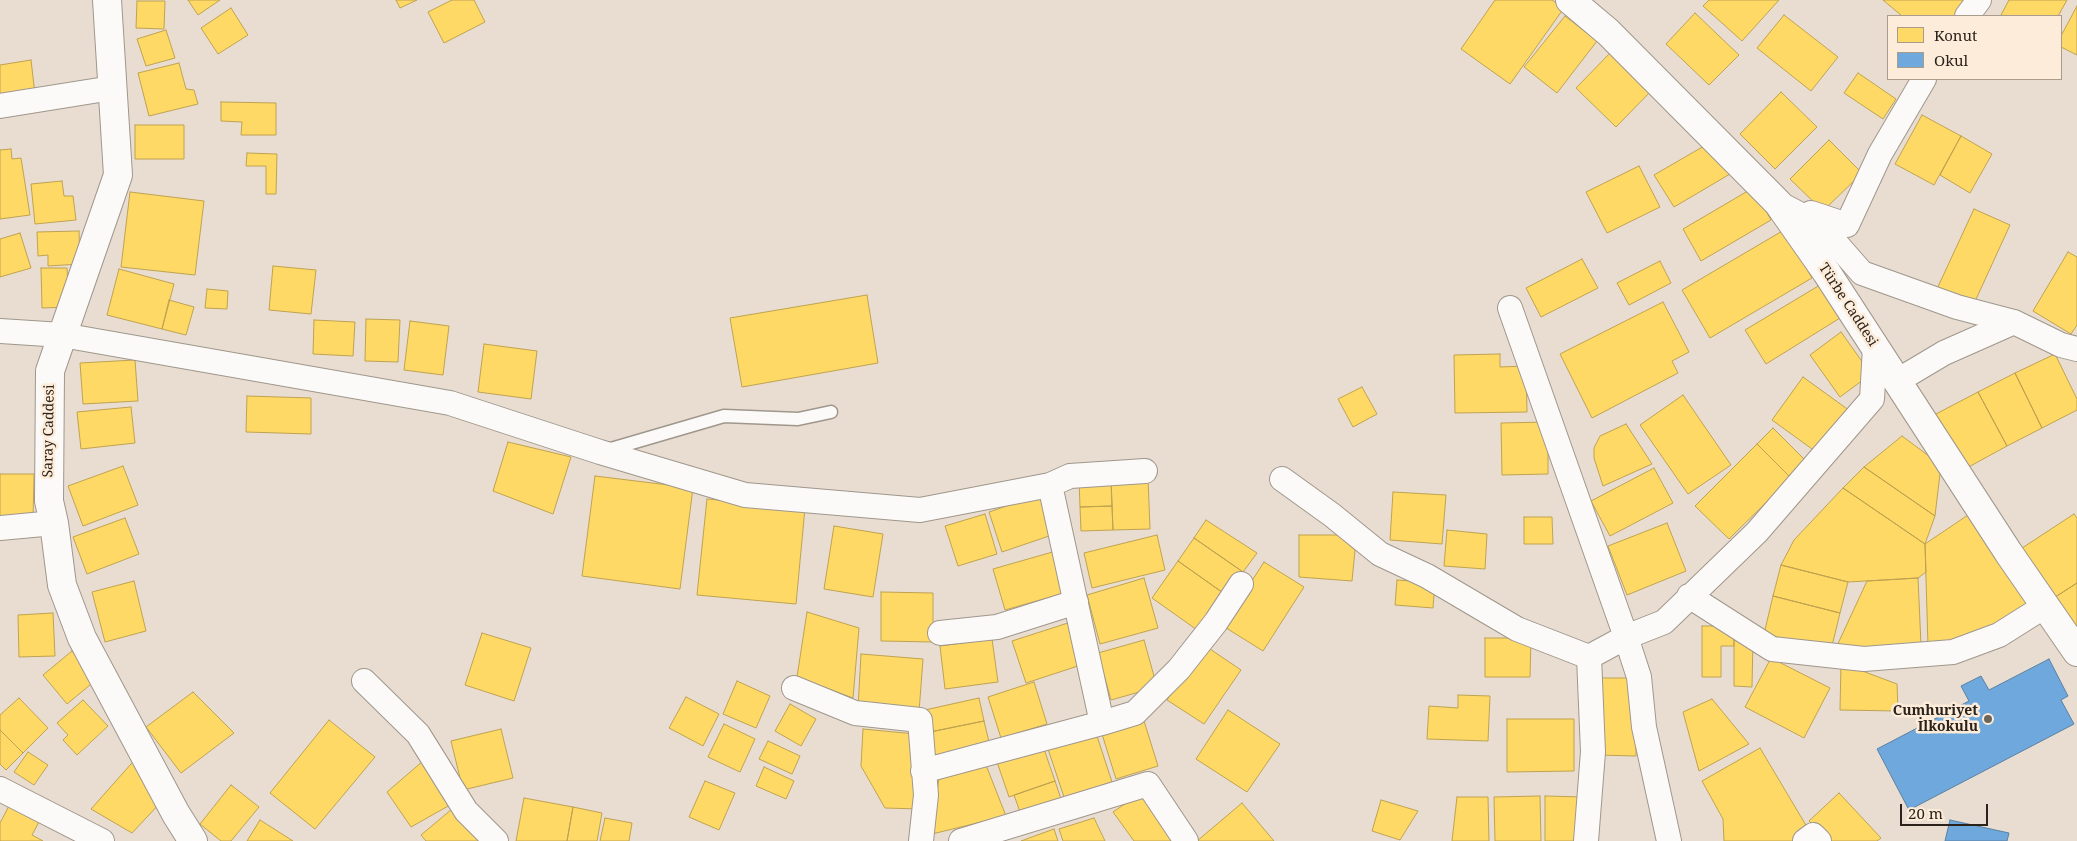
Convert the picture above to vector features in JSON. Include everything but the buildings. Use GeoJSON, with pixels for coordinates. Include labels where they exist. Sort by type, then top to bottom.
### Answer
{"type":"FeatureCollection","features":[{"type":"Feature","properties":{"kind":"street","name":"Saray Caddesi"},"geometry":{"type":"LineString","coordinates":[[107,0],[118,175],[50,372],[49,501],[54,523],[62,585],[82,638],[176,814],[194,841]]}},
{"type":"Feature","properties":{"kind":"street","name":"Türbe Caddesi"},"geometry":{"type":"LineString","coordinates":[[1570,0],[1608,32],[1778,203],[1827,273],[2008,552],[2077,652]]}},
{"type":"Feature","properties":{"kind":"street"},"geometry":{"type":"LineString","coordinates":[[1968,15],[1980,0]]}},
{"type":"Feature","properties":{"kind":"street"},"geometry":{"type":"LineString","coordinates":[[1778,203],[1847,224],[1880,154],[1923,80]]}},
{"type":"Feature","properties":{"kind":"street"},"geometry":{"type":"LineString","coordinates":[[0,106],[112,88]]}},
{"type":"Feature","properties":{"kind":"street"},"geometry":{"type":"LineString","coordinates":[[1778,203],[1820,225],[1862,273],[1957,306],[2014,322],[2061,345],[2077,349]]}},
{"type":"Feature","properties":{"kind":"street"},"geometry":{"type":"LineString","coordinates":[[1510,308],[1639,677],[1644,727],[1669,841]]}},
{"type":"Feature","properties":{"kind":"street"},"geometry":{"type":"LineString","coordinates":[[1897,381],[1944,353],[2014,322]]}},
{"type":"Feature","properties":{"kind":"street"},"geometry":{"type":"LineString","coordinates":[[0,331],[62,335],[450,403],[600,452],[745,495],[920,510],[1050,485],[1070,476],[1145,471]]}},
{"type":"Feature","properties":{"kind":"street"},"geometry":{"type":"LineString","coordinates":[[1589,657],[1626,636],[1664,622],[1757,532],[1872,399],[1875,347]]}},
{"type":"Feature","properties":{"kind":"street"},"geometry":{"type":"LineString","coordinates":[[1282,479],[1332,515],[1380,554],[1427,576],[1518,629],[1589,657]]}},
{"type":"Feature","properties":{"kind":"street"},"geometry":{"type":"LineString","coordinates":[[1050,485],[1102,723]]}},
{"type":"Feature","properties":{"kind":"street"},"geometry":{"type":"LineString","coordinates":[[0,528],[54,523]]}},
{"type":"Feature","properties":{"kind":"street"},"geometry":{"type":"LineString","coordinates":[[923,771],[1135,713],[1179,669],[1216,622],[1241,584]]}},
{"type":"Feature","properties":{"kind":"street"},"geometry":{"type":"LineString","coordinates":[[1689,596],[1772,649],[1864,658],[1953,652],[1999,635],[2045,606]]}},
{"type":"Feature","properties":{"kind":"street"},"geometry":{"type":"LineString","coordinates":[[940,633],[998,627],[1076,602]]}},
{"type":"Feature","properties":{"kind":"street"},"geometry":{"type":"LineString","coordinates":[[1586,841],[1594,752],[1589,657]]}},
{"type":"Feature","properties":{"kind":"street"},"geometry":{"type":"LineString","coordinates":[[364,681],[418,734],[466,811],[496,841]]}},
{"type":"Feature","properties":{"kind":"street"},"geometry":{"type":"LineString","coordinates":[[794,688],[855,713],[920,720],[926,795],[921,841]]}},
{"type":"Feature","properties":{"kind":"street"},"geometry":{"type":"LineString","coordinates":[[961,841],[1148,784],[1186,841]]}},
{"type":"Feature","properties":{"kind":"street"},"geometry":{"type":"LineString","coordinates":[[0,789],[102,841]]}},
{"type":"Feature","properties":{"kind":"street"},"geometry":{"type":"LineString","coordinates":[[1805,841],[1813,835],[1819,841]]}},
{"type":"Feature","properties":{"kind":"lane"},"geometry":{"type":"LineString","coordinates":[[600,452],[724,416],[798,419],[831,412]]}},
{"type":"Feature","properties":{"kind":"place","name":"Cumhuriyet İlkokulu"},"geometry":{"type":"Point","coordinates":[1988,719]}}]}
